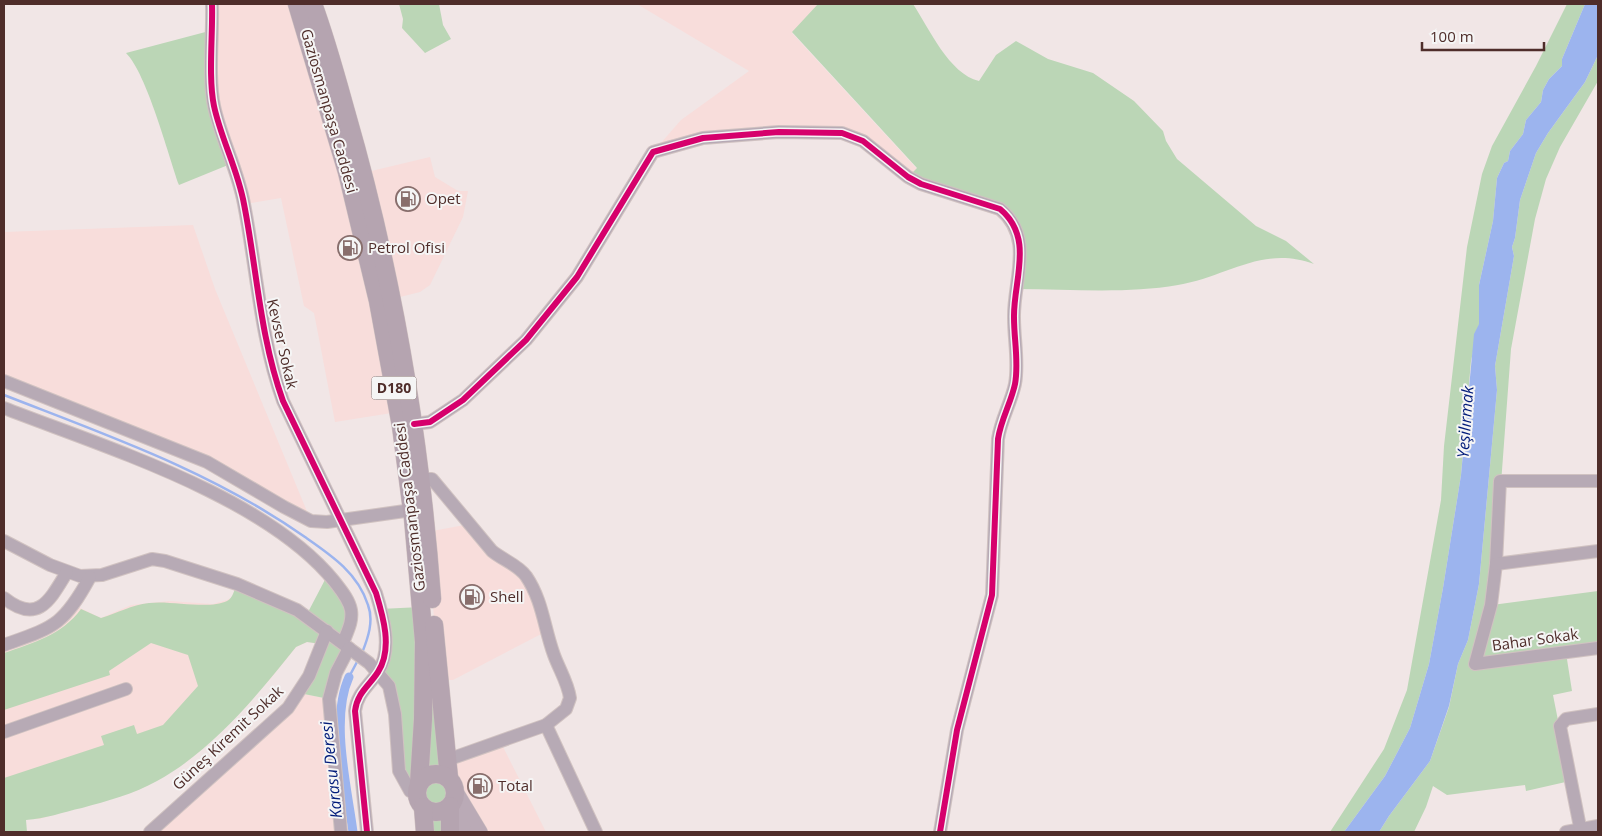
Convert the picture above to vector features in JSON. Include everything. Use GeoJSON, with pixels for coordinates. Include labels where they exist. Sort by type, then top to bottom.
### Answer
{"type":"FeatureCollection","features":[{"type":"Feature","properties":{"kind":"highway","name":"Gaziosmanpaşa Caddesi"},"geometry":{"type":"LineString","coordinates":[[298,4],[347,172],[378,301],[401,426],[412,510],[424,642],[420,794]]}},
{"type":"Feature","properties":{"kind":"highway","name":"Gaziosmanpaşa Caddesi"},"geometry":{"type":"LineString","coordinates":[[313,4],[370,204],[392,299],[422,480],[447,760],[452,792]]}},
{"type":"Feature","properties":{"kind":"highway"},"geometry":{"type":"LineString","coordinates":[[435,773],[452,792],[437,812],[420,794],[426,776],[435,773]]}},
{"type":"Feature","properties":{"kind":"highway","name":"D180"},"geometry":{"type":"LineString","coordinates":[[450,832],[452,792]]}},
{"type":"Feature","properties":{"kind":"highway","name":"D180"},"geometry":{"type":"LineString","coordinates":[[420,794],[426,832]]}},
{"type":"Feature","properties":{"kind":"main road","name":"Gaziosmanpaşa Caddesi"},"geometry":{"type":"LineString","coordinates":[[452,792],[465,832]]}},
{"type":"Feature","properties":{"kind":"main road","name":"Gaziosmanpaşa Caddesi"},"geometry":{"type":"LineString","coordinates":[[452,792],[480,832]]}},
{"type":"Feature","properties":{"kind":"street","name":"Kevser Sokak"},"geometry":{"type":"LineString","coordinates":[[212,4],[214,106],[245,204],[264,332],[273,372],[283,401],[369,578],[380,609],[386,640],[383,663],[374,667]]}},
{"type":"Feature","properties":{"kind":"street"},"geometry":{"type":"LineString","coordinates":[[414,424],[430,422],[463,400],[526,340],[577,277],[653,152],[702,138],[779,132],[842,133],[863,141],[908,177],[921,184],[1000,209],[1016,228],[1020,248],[1014,318],[1015,383],[1001,422],[998,439],[992,594],[958,730],[940,832]]}},
{"type":"Feature","properties":{"kind":"street"},"geometry":{"type":"LineString","coordinates":[[4,381],[207,462],[302,517],[327,522],[412,510]]}},
{"type":"Feature","properties":{"kind":"street"},"geometry":{"type":"LineString","coordinates":[[4,408],[194,484],[248,513],[288,538],[321,565],[347,600],[351,619],[349,647],[336,673],[329,699],[342,832]]}},
{"type":"Feature","properties":{"kind":"street"},"geometry":{"type":"LineString","coordinates":[[422,480],[432,479],[492,551],[503,560],[520,569],[532,587],[542,608],[549,641],[570,698],[566,709],[546,725],[447,760]]}},
{"type":"Feature","properties":{"kind":"street"},"geometry":{"type":"LineString","coordinates":[[1598,481],[1500,481],[1496,564],[1598,551]]}},
{"type":"Feature","properties":{"kind":"street"},"geometry":{"type":"LineString","coordinates":[[4,541],[67,572],[90,577],[152,559],[165,560],[275,599],[298,610],[374,667],[389,686],[393,698],[399,771],[410,791],[420,794]]}},
{"type":"Feature","properties":{"kind":"street","name":"Bahar Sokak"},"geometry":{"type":"LineString","coordinates":[[1496,564],[1490,612],[1475,664],[1598,648]]}},
{"type":"Feature","properties":{"kind":"street"},"geometry":{"type":"LineString","coordinates":[[4,598],[20,608],[38,609],[50,601],[67,572]]}},
{"type":"Feature","properties":{"kind":"street"},"geometry":{"type":"LineString","coordinates":[[4,646],[58,623],[70,610],[90,577]]}},
{"type":"Feature","properties":{"kind":"street","name":"Güneş Kiremit Sokak"},"geometry":{"type":"LineString","coordinates":[[150,832],[288,708],[309,676],[327,631]]}},
{"type":"Feature","properties":{"kind":"street"},"geometry":{"type":"LineString","coordinates":[[367,832],[355,711],[358,697],[374,667]]}},
{"type":"Feature","properties":{"kind":"street"},"geometry":{"type":"LineString","coordinates":[[4,732],[126,689]]}},
{"type":"Feature","properties":{"kind":"street"},"geometry":{"type":"LineString","coordinates":[[1581,831],[1559,729],[1561,723],[1566,719],[1598,714]]}},
{"type":"Feature","properties":{"kind":"street"},"geometry":{"type":"LineString","coordinates":[[546,725],[596,832]]}},
{"type":"Feature","properties":{"kind":"street"},"geometry":{"type":"LineString","coordinates":[[1566,832],[1581,831],[1598,826]]}},
{"type":"Feature","properties":{"kind":"shaded area"},"geometry":{"type":"Polygon","coordinates":[[[212,4],[297,4],[398,412],[335,422],[314,313],[304,306],[281,198],[245,204],[214,106],[212,4]]]}},
{"type":"Feature","properties":{"kind":"shaded area"},"geometry":{"type":"Polygon","coordinates":[[[637,4],[818,4],[792,33],[917,169],[908,177],[863,141],[779,132],[653,152],[681,120],[749,71],[637,4]]]}},
{"type":"Feature","properties":{"kind":"shaded area"},"geometry":{"type":"Polygon","coordinates":[[[430,157],[435,177],[458,191],[468,191],[463,217],[430,285],[420,292],[392,299],[363,173],[430,157]]]}},
{"type":"Feature","properties":{"kind":"shaded area"},"geometry":{"type":"Polygon","coordinates":[[[193,225],[215,289],[311,521],[207,462],[4,381],[4,232],[193,225]]]}},
{"type":"Feature","properties":{"kind":"shaded area"},"geometry":{"type":"Polygon","coordinates":[[[470,524],[520,569],[547,631],[453,680],[439,680],[427,532],[470,524]]]}},
{"type":"Feature","properties":{"kind":"shaded area"},"geometry":{"type":"Polygon","coordinates":[[[237,584],[322,644],[307,642],[296,647],[271,678],[224,728],[189,760],[158,780],[136,791],[39,819],[4,819],[4,645],[36,634],[74,605],[101,618],[131,605],[169,601],[213,604],[232,597],[237,584]]]}},
{"type":"Feature","properties":{"kind":"shaded area"},"geometry":{"type":"Polygon","coordinates":[[[299,693],[329,699],[341,832],[150,832],[299,693]]]}},
{"type":"Feature","properties":{"kind":"shaded area"},"geometry":{"type":"Polygon","coordinates":[[[500,741],[546,832],[450,832],[454,785],[447,760],[500,741]]]}},
{"type":"Feature","properties":{"kind":"green space"},"geometry":{"type":"Polygon","coordinates":[[[399,4],[439,4],[443,25],[451,39],[425,53],[402,28],[403,19],[399,4]]]}},
{"type":"Feature","properties":{"kind":"green space"},"geometry":{"type":"Polygon","coordinates":[[[818,4],[913,4],[949,60],[968,77],[979,81],[996,55],[1016,41],[1048,59],[1093,73],[1134,101],[1163,131],[1166,141],[1177,159],[1256,226],[1286,241],[1314,264],[1295,259],[1261,260],[1196,281],[1158,288],[1118,290],[1017,289],[1020,262],[1007,214],[908,177],[917,168],[792,32],[818,4]]]}},
{"type":"Feature","properties":{"kind":"green space"},"geometry":{"type":"Polygon","coordinates":[[[1567,4],[1585,4],[1562,59],[1562,66],[1549,79],[1543,90],[1541,102],[1526,120],[1523,134],[1510,151],[1508,161],[1504,163],[1497,178],[1493,221],[1479,285],[1480,320],[1471,361],[1461,475],[1429,664],[1410,728],[1385,776],[1344,832],[1330,832],[1384,749],[1407,690],[1441,500],[1444,446],[1467,247],[1482,174],[1492,146],[1536,66],[1567,4]]]}},
{"type":"Feature","properties":{"kind":"green space"},"geometry":{"type":"Polygon","coordinates":[[[213,30],[213,92],[233,163],[179,185],[142,78],[126,53],[213,30]]]}},
{"type":"Feature","properties":{"kind":"green space"},"geometry":{"type":"Polygon","coordinates":[[[1598,55],[1598,81],[1560,147],[1546,179],[1535,219],[1511,349],[1492,605],[1598,591],[1598,648],[1566,653],[1572,691],[1553,695],[1570,781],[1526,791],[1525,785],[1447,795],[1433,786],[1426,807],[1414,832],[1379,832],[1430,761],[1449,707],[1458,664],[1468,640],[1479,584],[1497,390],[1495,366],[1514,256],[1512,247],[1520,200],[1536,153],[1585,82],[1598,55]]]}},
{"type":"Feature","properties":{"kind":"green space"},"geometry":{"type":"Polygon","coordinates":[[[328,574],[347,600],[349,648],[329,699],[299,693],[321,644],[307,642],[296,647],[266,684],[215,738],[177,769],[148,786],[120,797],[54,815],[26,820],[27,832],[4,832],[4,778],[104,745],[101,736],[134,725],[137,734],[163,725],[198,686],[188,655],[151,643],[109,671],[110,675],[4,710],[4,653],[36,642],[56,632],[81,609],[101,618],[130,607],[149,603],[219,604],[231,598],[237,584],[306,616],[328,574]]]}},
{"type":"Feature","properties":{"kind":"green space"},"geometry":{"type":"Polygon","coordinates":[[[421,607],[438,675],[452,781],[465,832],[425,832],[417,795],[410,791],[384,679],[380,609],[421,607]]]}},
{"type":"Feature","properties":{"kind":"water"},"geometry":{"type":"Polygon","coordinates":[[[1585,4],[1598,4],[1598,55],[1585,82],[1536,153],[1520,200],[1512,247],[1514,256],[1495,366],[1497,390],[1479,584],[1468,640],[1458,664],[1449,706],[1430,761],[1379,832],[1344,832],[1385,776],[1410,728],[1429,664],[1461,475],[1474,334],[1479,324],[1479,285],[1493,221],[1497,178],[1504,163],[1508,161],[1510,151],[1523,134],[1526,120],[1541,102],[1543,90],[1549,79],[1562,66],[1562,59],[1585,4]]]}},
{"type":"Feature","properties":{"kind":"waterway"},"geometry":{"type":"LineString","coordinates":[[4,395],[121,441],[196,474],[233,493],[305,537],[342,566],[358,583],[370,611],[368,635],[362,653]]}},
{"type":"Feature","properties":{"kind":"waterway"},"geometry":{"type":"LineString","coordinates":[[349,677],[358,660]]}},
{"type":"Feature","properties":{"kind":"waterway","name":"Karasu Deresi"},"geometry":{"type":"LineString","coordinates":[[349,677],[343,694],[340,732],[353,832]]}},
{"type":"Feature","properties":{"kind":"cycle path"},"geometry":{"type":"LineString","coordinates":[[212,4],[212,95],[221,130],[241,191],[264,328],[275,377],[283,401],[376,593],[384,622],[386,643],[383,663],[358,699],[355,711],[367,832]]}},
{"type":"Feature","properties":{"kind":"cycle path"},"geometry":{"type":"LineString","coordinates":[[414,424],[430,422],[463,400],[526,340],[577,277],[653,152],[703,138],[779,132],[842,133],[863,141],[908,177],[921,184],[1000,209],[1011,220],[1020,246],[1014,318],[1016,376],[998,439],[992,595],[957,730],[940,832]]}},
{"type":"Feature","properties":{"kind":"place","name":"Opet"},"geometry":{"type":"Point","coordinates":[408,199]}},
{"type":"Feature","properties":{"kind":"place","name":"Petrol Ofisi"},"geometry":{"type":"Point","coordinates":[350,248]}},
{"type":"Feature","properties":{"kind":"place","name":"Shell"},"geometry":{"type":"Point","coordinates":[472,597]}},
{"type":"Feature","properties":{"kind":"place","name":"Total"},"geometry":{"type":"Point","coordinates":[480,786]}},
{"type":"Feature","properties":{"kind":"water label","name":"Yeşilırmak"},"geometry":{"type":"Point","coordinates":[1465,422]}}]}
